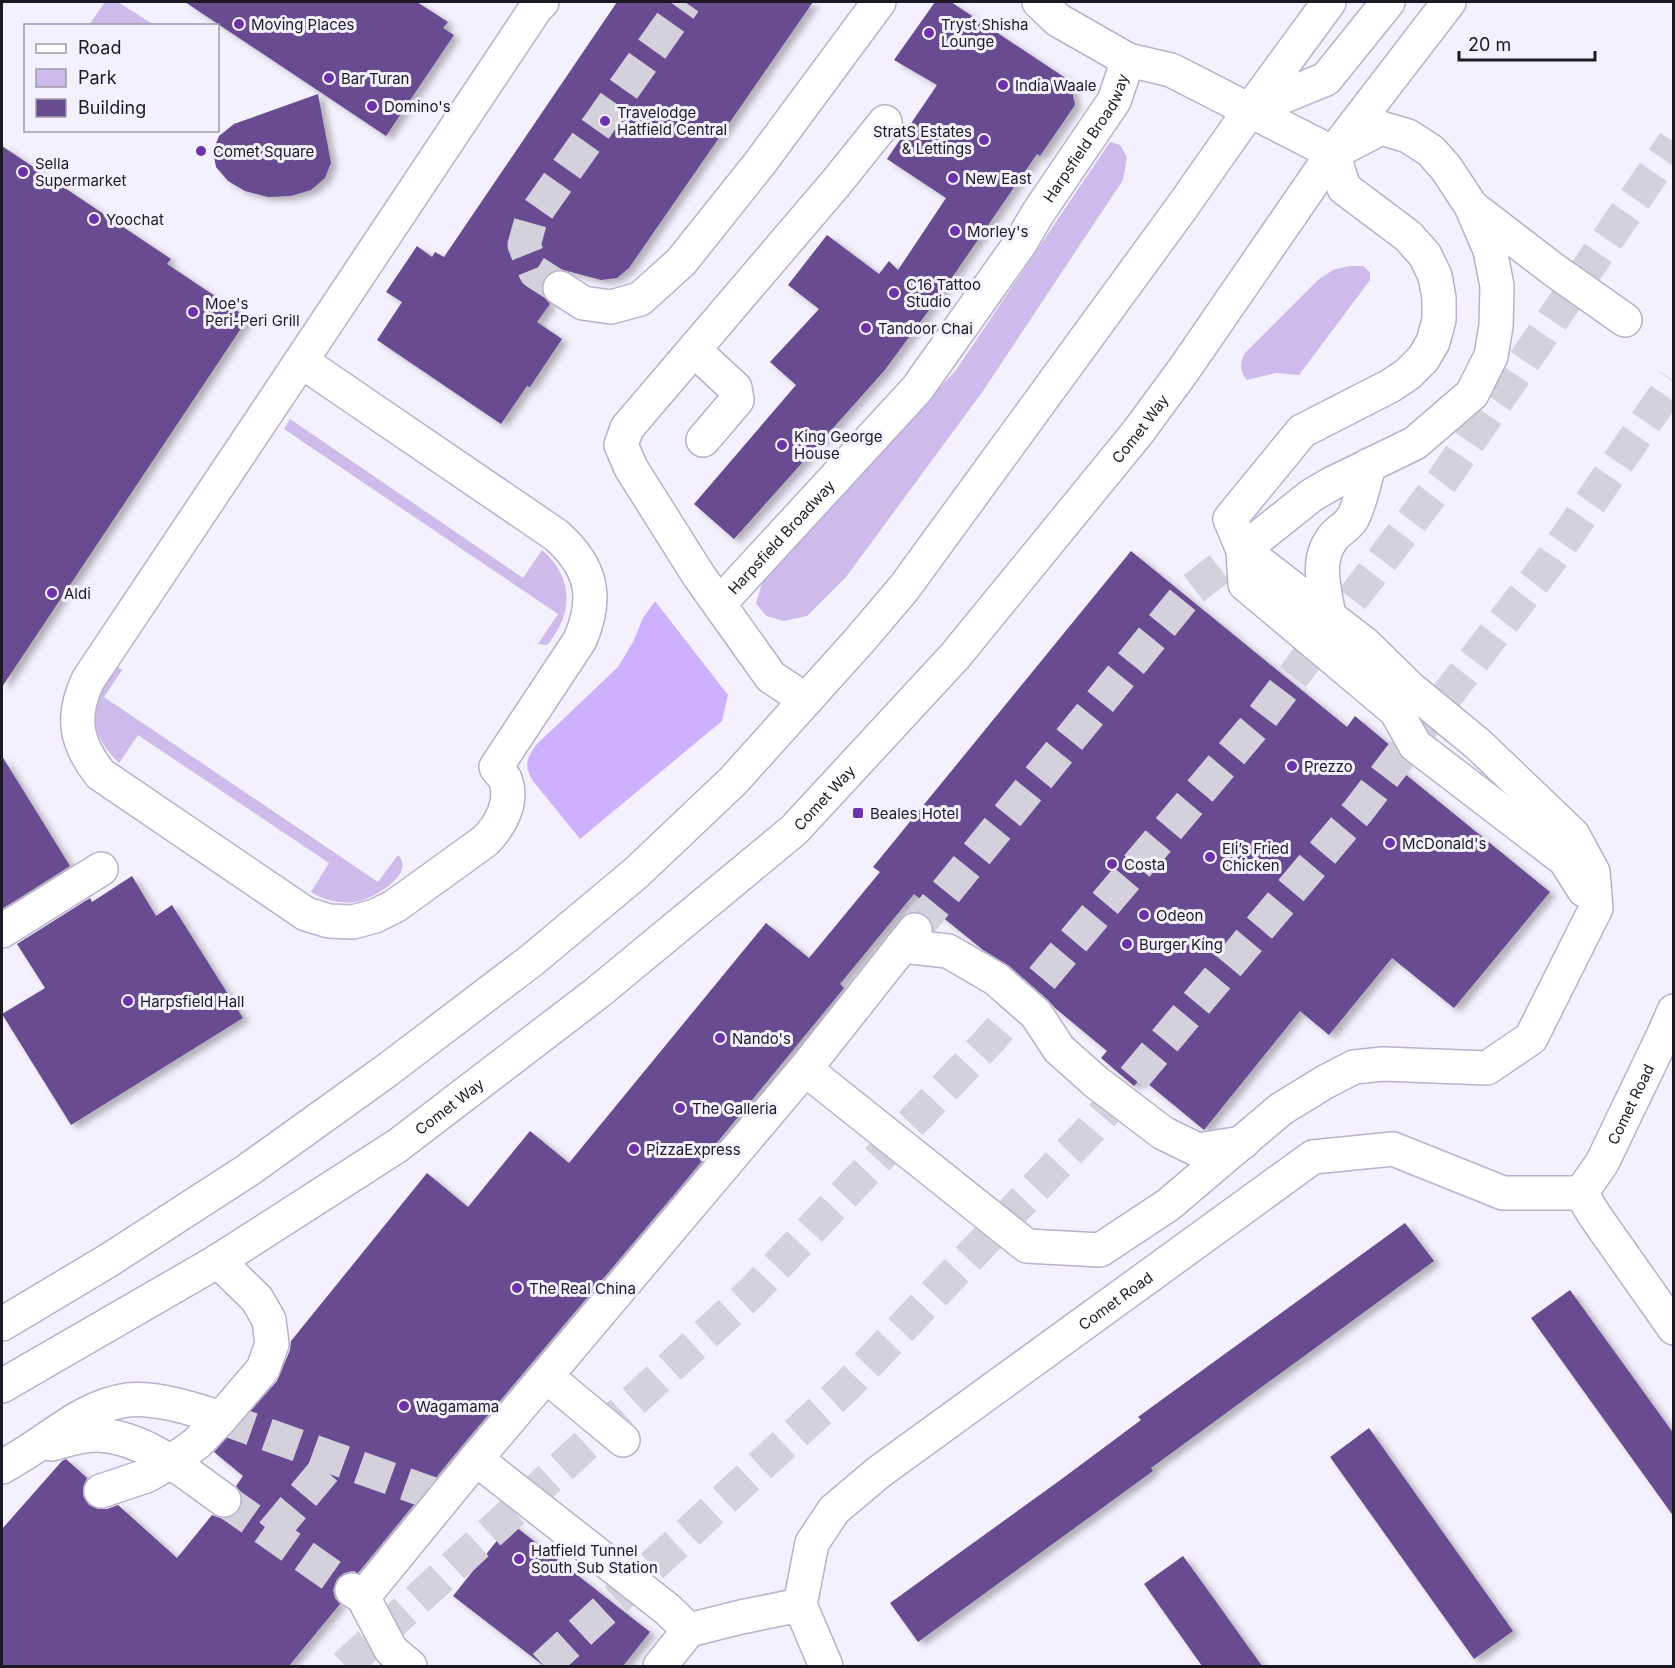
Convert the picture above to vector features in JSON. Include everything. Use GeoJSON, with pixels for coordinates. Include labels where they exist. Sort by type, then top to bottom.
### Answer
{"type":"FeatureCollection","features":[{"type":"Feature","properties":{"kind":"main road"},"geometry":{"type":"LineString","coordinates":[[560,288],[583,303],[611,307],[640,299],[681,262],[753,172],[879,2]]}},
{"type":"Feature","properties":{"kind":"main road"},"geometry":{"type":"LineString","coordinates":[[1039,2],[1058,21],[1128,60],[1171,70],[1333,153],[1344,188],[1408,236],[1425,255],[1435,276],[1439,298],[1438,320],[1433,342],[1423,359],[1408,374],[1390,386],[1302,431],[1230,519],[1243,550],[1245,584],[1396,711],[1415,745],[1565,860],[1596,908]]}},
{"type":"Feature","properties":{"kind":"main road"},"geometry":{"type":"LineString","coordinates":[[2,1324],[110,1260],[248,1170],[386,1071],[532,960],[636,873],[733,781],[904,588],[1329,2]]}},
{"type":"Feature","properties":{"kind":"main road"},"geometry":{"type":"LineString","coordinates":[[1250,110],[1326,78],[1388,2]]}},
{"type":"Feature","properties":{"kind":"main road","name":"Comet Way"},"geometry":{"type":"LineString","coordinates":[[2,1386],[218,1261],[398,1146],[597,993],[794,830],[955,656],[1138,432],[1185,368],[1333,153],[1449,2]]}},
{"type":"Feature","properties":{"kind":"main road"},"geometry":{"type":"LineString","coordinates":[[301,361],[556,535],[582,564],[588,582],[590,602],[588,622],[580,640],[496,767],[504,778],[507,792],[502,819],[495,831],[395,906],[375,916],[353,922],[329,921],[306,914],[100,774],[82,746],[78,730],[79,704],[88,680],[535,4]]}},
{"type":"Feature","properties":{"kind":"main road","name":"Harpsfield Broadway"},"geometry":{"type":"LineString","coordinates":[[720,603],[917,389],[1021,242],[1114,100],[1128,60]]}},
{"type":"Feature","properties":{"kind":"main road"},"geometry":{"type":"LineString","coordinates":[[806,700],[771,677],[693,566],[631,468],[621,445],[627,428],[885,122]]}},
{"type":"Feature","properties":{"kind":"main road"},"geometry":{"type":"LineString","coordinates":[[1243,550],[1312,495],[1415,443],[1472,394],[1491,356],[1496,326],[1497,286],[1490,250],[1471,206],[1446,168],[1431,151],[1408,136],[1382,128],[1333,153]]}},
{"type":"Feature","properties":{"kind":"main road"},"geometry":{"type":"LineString","coordinates":[[1471,206],[1554,270],[1625,320]]}},
{"type":"Feature","properties":{"kind":"main road"},"geometry":{"type":"LineString","coordinates":[[694,350],[735,388],[737,400],[703,440]]}},
{"type":"Feature","properties":{"kind":"main road"},"geometry":{"type":"LineString","coordinates":[[1329,616],[1322,560],[1333,536],[1353,519],[1369,465]]}},
{"type":"Feature","properties":{"kind":"main road"},"geometry":{"type":"LineString","coordinates":[[805,1069],[1027,1246],[1100,1250],[1168,1204],[1281,1109],[1325,1082],[1354,1068],[1383,1064],[1488,1068],[1532,1038],[1596,908],[1593,872],[1573,835],[1479,745],[1411,689],[1365,644],[1243,550]]}},
{"type":"Feature","properties":{"kind":"main road"},"geometry":{"type":"LineString","coordinates":[[2,931],[101,868]]}},
{"type":"Feature","properties":{"kind":"main road"},"geometry":{"type":"LineString","coordinates":[[410,1666],[391,1650],[358,1593],[437,1496],[477,1459],[805,1069],[909,938],[948,951],[996,979],[1036,1014],[1059,1049],[1096,1082],[1163,1133],[1198,1150],[1244,1142]]}},
{"type":"Feature","properties":{"kind":"main road","name":"Comet Road"},"geometry":{"type":"LineString","coordinates":[[800,1605],[812,1543],[834,1510],[879,1472],[1313,1157],[1393,1149],[1503,1193],[1581,1193],[1602,1163],[1674,1011]]}},
{"type":"Feature","properties":{"kind":"main road"},"geometry":{"type":"LineString","coordinates":[[1581,1193],[1674,1328]]}},
{"type":"Feature","properties":{"kind":"main road"},"geometry":{"type":"LineString","coordinates":[[101,1491],[146,1476],[171,1462],[197,1443],[221,1419],[262,1369],[272,1344],[269,1320],[257,1299],[218,1261]]}},
{"type":"Feature","properties":{"kind":"main road"},"geometry":{"type":"LineString","coordinates":[[546,1376],[623,1440]]}},
{"type":"Feature","properties":{"kind":"main road"},"geometry":{"type":"LineString","coordinates":[[2,1467],[94,1410],[127,1400],[162,1402],[197,1410],[221,1419]]}},
{"type":"Feature","properties":{"kind":"main road"},"geometry":{"type":"LineString","coordinates":[[31,1450],[64,1440],[97,1434],[128,1440],[171,1462],[224,1500]]}},
{"type":"Feature","properties":{"kind":"main road"},"geometry":{"type":"LineString","coordinates":[[477,1459],[667,1609],[688,1630]]}},
{"type":"Feature","properties":{"kind":"main road"},"geometry":{"type":"LineString","coordinates":[[660,1666],[688,1630],[800,1605],[826,1666]]}},
{"type":"Feature","properties":{"kind":"green space"},"geometry":{"type":"Polygon","coordinates":[[[105,2],[118,2],[152,24],[90,24],[105,2]]]}},
{"type":"Feature","properties":{"kind":"green space"},"geometry":{"type":"Polygon","coordinates":[[[1110,142],[1120,145],[1127,157],[1123,180],[983,391],[846,577],[807,616],[784,621],[766,616],[756,603],[763,580],[956,370],[1110,142]]]}},
{"type":"Feature","properties":{"kind":"green space"},"geometry":{"type":"Polygon","coordinates":[[[1363,266],[1370,272],[1370,280],[1299,375],[1276,373],[1247,380],[1241,367],[1245,353],[1319,279],[1333,270],[1363,266]]]}},
{"type":"Feature","properties":{"kind":"green space"},"geometry":{"type":"Polygon","coordinates":[[[290,419],[523,578],[542,550],[560,571],[566,595],[563,619],[549,643],[538,644],[558,614],[284,429],[290,419]]]}},
{"type":"Feature","properties":{"kind":"green space"},"geometry":{"type":"Polygon","coordinates":[[[117,666],[122,670],[104,697],[378,882],[398,855],[402,862],[402,870],[397,878],[381,891],[355,902],[332,901],[321,897],[311,892],[329,863],[138,735],[119,763],[102,742],[95,717],[97,699],[117,666]]]}},
{"type":"Feature","properties":{"kind":"shaded area"},"geometry":{"type":"Polygon","coordinates":[[[655,601],[728,695],[722,721],[580,839],[533,781],[527,767],[528,759],[536,745],[618,667],[633,642],[643,618],[655,601]]]}},
{"type":"Feature","properties":{"kind":"building"},"geometry":{"type":"Polygon","coordinates":[[[185,2],[417,2],[448,22],[443,28],[454,35],[386,136],[185,2]]]}},
{"type":"Feature","properties":{"kind":"building","name":"Travelodge Hatfield Central"},"geometry":{"type":"Polygon","coordinates":[[[617,2],[813,2],[629,268],[617,278],[601,280],[560,269],[552,271],[545,277],[541,288],[550,304],[537,322],[562,339],[530,387],[527,386],[501,424],[377,340],[402,302],[386,292],[417,246],[432,257],[435,252],[444,257],[617,2]]]}},
{"type":"Feature","properties":{"kind":"building"},"geometry":{"type":"Polygon","coordinates":[[[935,2],[951,2],[1070,81],[1075,105],[1040,156],[1037,154],[938,298],[884,371],[734,539],[694,504],[796,385],[770,362],[819,309],[788,285],[827,235],[879,274],[889,261],[898,270],[946,198],[887,159],[937,85],[894,60],[935,2]]]}},
{"type":"Feature","properties":{"kind":"building"},"geometry":{"type":"Polygon","coordinates":[[[318,94],[331,163],[325,178],[311,190],[291,196],[268,197],[245,191],[228,181],[216,167],[213,151],[219,136],[234,124],[318,94]]]}},
{"type":"Feature","properties":{"kind":"building"},"geometry":{"type":"Polygon","coordinates":[[[2,146],[171,259],[167,264],[248,318],[2,687],[2,146]]]}},
{"type":"Feature","properties":{"kind":"building","name":"The Galleria"},"geometry":{"type":"Polygon","coordinates":[[[1131,551],[1347,727],[1355,716],[1391,746],[1383,756],[1550,892],[1454,1008],[1392,958],[1329,1035],[1300,1011],[1204,1130],[1141,1078],[1134,1086],[1101,1058],[1107,1051],[1008,965],[983,950],[914,894],[840,984],[844,988],[358,1573],[352,1571],[344,1573],[337,1579],[333,1590],[340,1604],[289,1666],[2,1666],[2,1529],[62,1461],[66,1459],[87,1478],[83,1487],[83,1496],[89,1505],[98,1509],[107,1509],[118,1505],[177,1558],[212,1515],[223,1519],[239,1511],[243,1501],[241,1492],[236,1486],[243,1476],[214,1452],[277,1381],[290,1350],[291,1341],[427,1173],[468,1207],[530,1131],[569,1163],[766,923],[809,958],[880,872],[873,867],[1131,551]]]}},
{"type":"Feature","properties":{"kind":"building"},"geometry":{"type":"Polygon","coordinates":[[[2,756],[70,866],[2,909],[2,756]]]}},
{"type":"Feature","properties":{"kind":"building","name":"Harpsfield Hall"},"geometry":{"type":"Polygon","coordinates":[[[132,876],[156,916],[172,905],[243,1018],[71,1125],[2,1014],[45,988],[17,944],[90,898],[92,902],[132,876]]]}},
{"type":"Feature","properties":{"kind":"building"},"geometry":{"type":"Polygon","coordinates":[[[1405,1223],[1434,1261],[1151,1468],[1153,1471],[918,1642],[890,1603],[1141,1420],[1138,1417],[1405,1223]]]}},
{"type":"Feature","properties":{"kind":"building"},"geometry":{"type":"Polygon","coordinates":[[[1570,1290],[1674,1434],[1674,1517],[1531,1318],[1570,1290]]]}},
{"type":"Feature","properties":{"kind":"building"},"geometry":{"type":"Polygon","coordinates":[[[1369,1428],[1513,1631],[1474,1659],[1330,1457],[1369,1428]]]}},
{"type":"Feature","properties":{"kind":"building","name":"Hatfield Tunnel South Sub Station"},"geometry":{"type":"Polygon","coordinates":[[[511,1523],[650,1632],[623,1666],[544,1666],[453,1596],[511,1523]]]}},
{"type":"Feature","properties":{"kind":"building"},"geometry":{"type":"Polygon","coordinates":[[[1183,1556],[1262,1666],[1202,1666],[1144,1584],[1183,1556]]]}},
{"type":"Feature","properties":{"kind":"tunnel"},"geometry":{"type":"LineString","coordinates":[[560,288],[535,272],[524,245],[531,220],[685,2]]}},
{"type":"Feature","properties":{"kind":"tunnel"},"geometry":{"type":"LineString","coordinates":[[345,1666],[753,1291],[990,1040],[1260,720],[1443,480],[1674,142]]}},
{"type":"Feature","properties":{"kind":"tunnel"},"geometry":{"type":"LineString","coordinates":[[544,1666],[847,1386],[1089,1131],[1358,811],[1550,561],[1674,381]]}},
{"type":"Feature","properties":{"kind":"tunnel"},"geometry":{"type":"LineString","coordinates":[[915,930],[1189,592],[1243,550]]}},
{"type":"Feature","properties":{"kind":"tunnel"},"geometry":{"type":"LineString","coordinates":[[221,1418],[431,1493]]}},
{"type":"Feature","properties":{"kind":"tunnel"},"geometry":{"type":"LineString","coordinates":[[272,1533],[334,1459]]}},
{"type":"Feature","properties":{"kind":"tunnel"},"geometry":{"type":"LineString","coordinates":[[224,1500],[352,1590]]}},
{"type":"Feature","properties":{"kind":"place","name":"Moving Places"},"geometry":{"type":"Point","coordinates":[239,24]}},
{"type":"Feature","properties":{"kind":"place","name":"Tryst Shisha Lounge"},"geometry":{"type":"Point","coordinates":[929,33]}},
{"type":"Feature","properties":{"kind":"place","name":"Bar Turan"},"geometry":{"type":"Point","coordinates":[329,78]}},
{"type":"Feature","properties":{"kind":"place","name":"India Waale"},"geometry":{"type":"Point","coordinates":[1003,85]}},
{"type":"Feature","properties":{"kind":"place","name":"Domino's"},"geometry":{"type":"Point","coordinates":[372,106]}},
{"type":"Feature","properties":{"kind":"place","name":"Travelodge Hatfield Central"},"geometry":{"type":"Point","coordinates":[605,121]}},
{"type":"Feature","properties":{"kind":"place","name":"StratS Estates & Lettings"},"geometry":{"type":"Point","coordinates":[984,140]}},
{"type":"Feature","properties":{"kind":"place","name":"Comet Square"},"geometry":{"type":"Point","coordinates":[201,151]}},
{"type":"Feature","properties":{"kind":"place","name":"Sella Supermarket"},"geometry":{"type":"Point","coordinates":[23,172]}},
{"type":"Feature","properties":{"kind":"place","name":"New East"},"geometry":{"type":"Point","coordinates":[953,178]}},
{"type":"Feature","properties":{"kind":"place","name":"Yoochat"},"geometry":{"type":"Point","coordinates":[94,219]}},
{"type":"Feature","properties":{"kind":"place","name":"Morley's"},"geometry":{"type":"Point","coordinates":[955,231]}},
{"type":"Feature","properties":{"kind":"place","name":"C16 Tattoo Studio"},"geometry":{"type":"Point","coordinates":[894,293]}},
{"type":"Feature","properties":{"kind":"place","name":"Moe's Peri-Peri Grill"},"geometry":{"type":"Point","coordinates":[193,312]}},
{"type":"Feature","properties":{"kind":"place","name":"Tandoor Chai"},"geometry":{"type":"Point","coordinates":[866,328]}},
{"type":"Feature","properties":{"kind":"place","name":"King George House"},"geometry":{"type":"Point","coordinates":[782,445]}},
{"type":"Feature","properties":{"kind":"place","name":"Aldi"},"geometry":{"type":"Point","coordinates":[52,593]}},
{"type":"Feature","properties":{"kind":"place","name":"Prezzo"},"geometry":{"type":"Point","coordinates":[1292,766]}},
{"type":"Feature","properties":{"kind":"place","name":"Beales Hotel"},"geometry":{"type":"Point","coordinates":[858,813]}},
{"type":"Feature","properties":{"kind":"place","name":"McDonald's"},"geometry":{"type":"Point","coordinates":[1390,843]}},
{"type":"Feature","properties":{"kind":"place","name":"Eli’s Fried Chicken"},"geometry":{"type":"Point","coordinates":[1210,857]}},
{"type":"Feature","properties":{"kind":"place","name":"Costa"},"geometry":{"type":"Point","coordinates":[1112,864]}},
{"type":"Feature","properties":{"kind":"place","name":"Odeon"},"geometry":{"type":"Point","coordinates":[1144,915]}},
{"type":"Feature","properties":{"kind":"place","name":"Burger King"},"geometry":{"type":"Point","coordinates":[1127,944]}},
{"type":"Feature","properties":{"kind":"place","name":"Harpsfield Hall"},"geometry":{"type":"Point","coordinates":[128,1001]}},
{"type":"Feature","properties":{"kind":"place","name":"Nando's"},"geometry":{"type":"Point","coordinates":[720,1038]}},
{"type":"Feature","properties":{"kind":"place","name":"The Galleria"},"geometry":{"type":"Point","coordinates":[680,1108]}},
{"type":"Feature","properties":{"kind":"place","name":"PizzaExpress"},"geometry":{"type":"Point","coordinates":[634,1149]}},
{"type":"Feature","properties":{"kind":"place","name":"The Real China"},"geometry":{"type":"Point","coordinates":[517,1288]}},
{"type":"Feature","properties":{"kind":"place","name":"Wagamama"},"geometry":{"type":"Point","coordinates":[404,1406]}},
{"type":"Feature","properties":{"kind":"place","name":"Hatfield Tunnel South Sub Station"},"geometry":{"type":"Point","coordinates":[519,1559]}}]}
